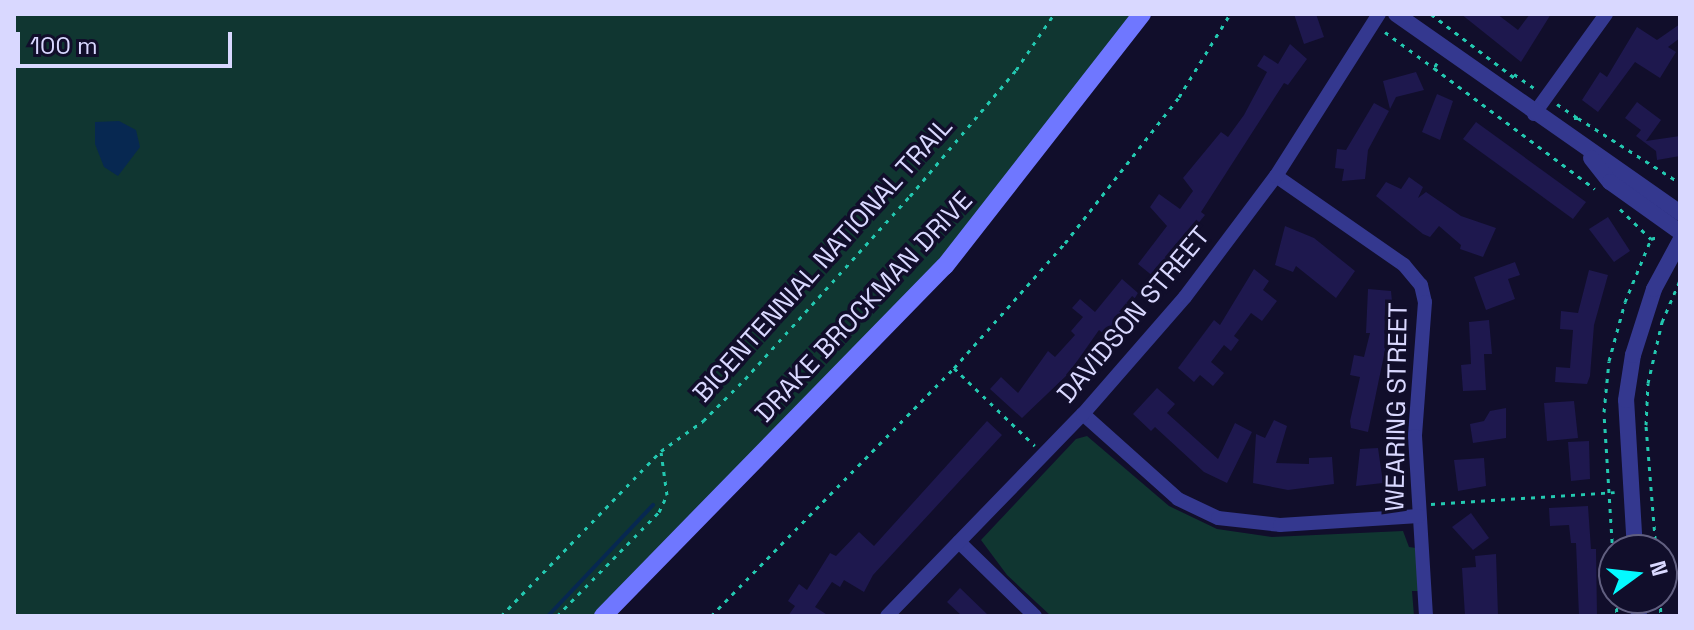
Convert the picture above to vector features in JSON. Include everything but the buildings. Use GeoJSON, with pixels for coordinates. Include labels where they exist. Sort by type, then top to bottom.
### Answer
{"type":"FeatureCollection","features":[{"type":"Feature","properties":{"kind":"main road","name":"DRAKE BROCKMAN DRIVE"},"geometry":{"type":"LineString","coordinates":[[603,616],[945,266],[1142,14]]}},
{"type":"Feature","properties":{"kind":"street","name":"DAVIDSON STREET"},"geometry":{"type":"LineString","coordinates":[[887,616],[1083,414],[1185,297],[1276,176],[1379,14]]}},
{"type":"Feature","properties":{"kind":"street"},"geometry":{"type":"LineString","coordinates":[[1396,14],[1588,153],[1680,213]]}},
{"type":"Feature","properties":{"kind":"street"},"geometry":{"type":"LineString","coordinates":[[1534,114],[1606,14]]}},
{"type":"Feature","properties":{"kind":"street"},"geometry":{"type":"LineString","coordinates":[[1588,153],[1610,182],[1680,232]]}},
{"type":"Feature","properties":{"kind":"street","name":"WEARING STREET"},"geometry":{"type":"LineString","coordinates":[[1276,176],[1404,265],[1421,285],[1425,302],[1416,409],[1418,510],[1426,616]]}},
{"type":"Feature","properties":{"kind":"street"},"geometry":{"type":"LineString","coordinates":[[1634,534],[1626,400],[1631,364],[1654,289],[1680,241]]}},
{"type":"Feature","properties":{"kind":"street"},"geometry":{"type":"LineString","coordinates":[[1083,414],[1178,499],[1218,518],[1280,525],[1418,510]]}},
{"type":"Feature","properties":{"kind":"street"},"geometry":{"type":"LineString","coordinates":[[959,542],[1035,616]]}},
{"type":"Feature","properties":{"kind":"path","name":"BICENTENNIAL NATIONAL TRAIL"},"geometry":{"type":"LineString","coordinates":[[501,616],[661,451],[703,421],[842,273],[1016,70],[1054,14]]}},
{"type":"Feature","properties":{"kind":"path"},"geometry":{"type":"LineString","coordinates":[[711,616],[954,368],[1124,172],[1179,97],[1230,14]]}},
{"type":"Feature","properties":{"kind":"path"},"geometry":{"type":"LineString","coordinates":[[1431,14],[1534,88]]}},
{"type":"Feature","properties":{"kind":"path"},"geometry":{"type":"LineString","coordinates":[[1397,41],[1399,32],[1384,32],[1603,196]]}},
{"type":"Feature","properties":{"kind":"path"},"geometry":{"type":"LineString","coordinates":[[1434,68],[1446,50]]}},
{"type":"Feature","properties":{"kind":"path"},"geometry":{"type":"LineString","coordinates":[[1514,74],[1518,87]]}},
{"type":"Feature","properties":{"kind":"path"},"geometry":{"type":"LineString","coordinates":[[1557,104],[1680,183]]}},
{"type":"Feature","properties":{"kind":"path"},"geometry":{"type":"LineString","coordinates":[[1563,118],[1578,118]]}},
{"type":"Feature","properties":{"kind":"path"},"geometry":{"type":"LineString","coordinates":[[1614,205],[1651,239]]}},
{"type":"Feature","properties":{"kind":"path"},"geometry":{"type":"LineString","coordinates":[[1655,534],[1646,425],[1648,383],[1662,322],[1680,280]]}},
{"type":"Feature","properties":{"kind":"path"},"geometry":{"type":"LineString","coordinates":[[954,368],[1044,455]]}},
{"type":"Feature","properties":{"kind":"path"},"geometry":{"type":"LineString","coordinates":[[557,616],[659,512],[667,483],[661,451]]}},
{"type":"Feature","properties":{"kind":"path"},"geometry":{"type":"LineString","coordinates":[[1418,510],[1608,492],[1611,534]]}},
{"type":"Feature","properties":{"kind":"green space"},"geometry":{"type":"Polygon","coordinates":[[[14,14],[1142,14],[1013,184],[604,616],[14,616],[14,14]]]}},
{"type":"Feature","properties":{"kind":"green space"},"geometry":{"type":"Polygon","coordinates":[[[1087,436],[1169,506],[1217,529],[1272,537],[1403,531],[1409,547],[1416,548],[1421,591],[1412,591],[1414,616],[1051,616],[1007,575],[981,540],[1076,439],[1087,436]]]}},
{"type":"Feature","properties":{"kind":"water"},"geometry":{"type":"Polygon","coordinates":[[[119,121],[136,130],[140,147],[118,176],[104,167],[95,144],[95,122],[119,121]]]}},
{"type":"Feature","properties":{"kind":"waterway"},"geometry":{"type":"LineString","coordinates":[[548,616],[653,505]]}}]}
